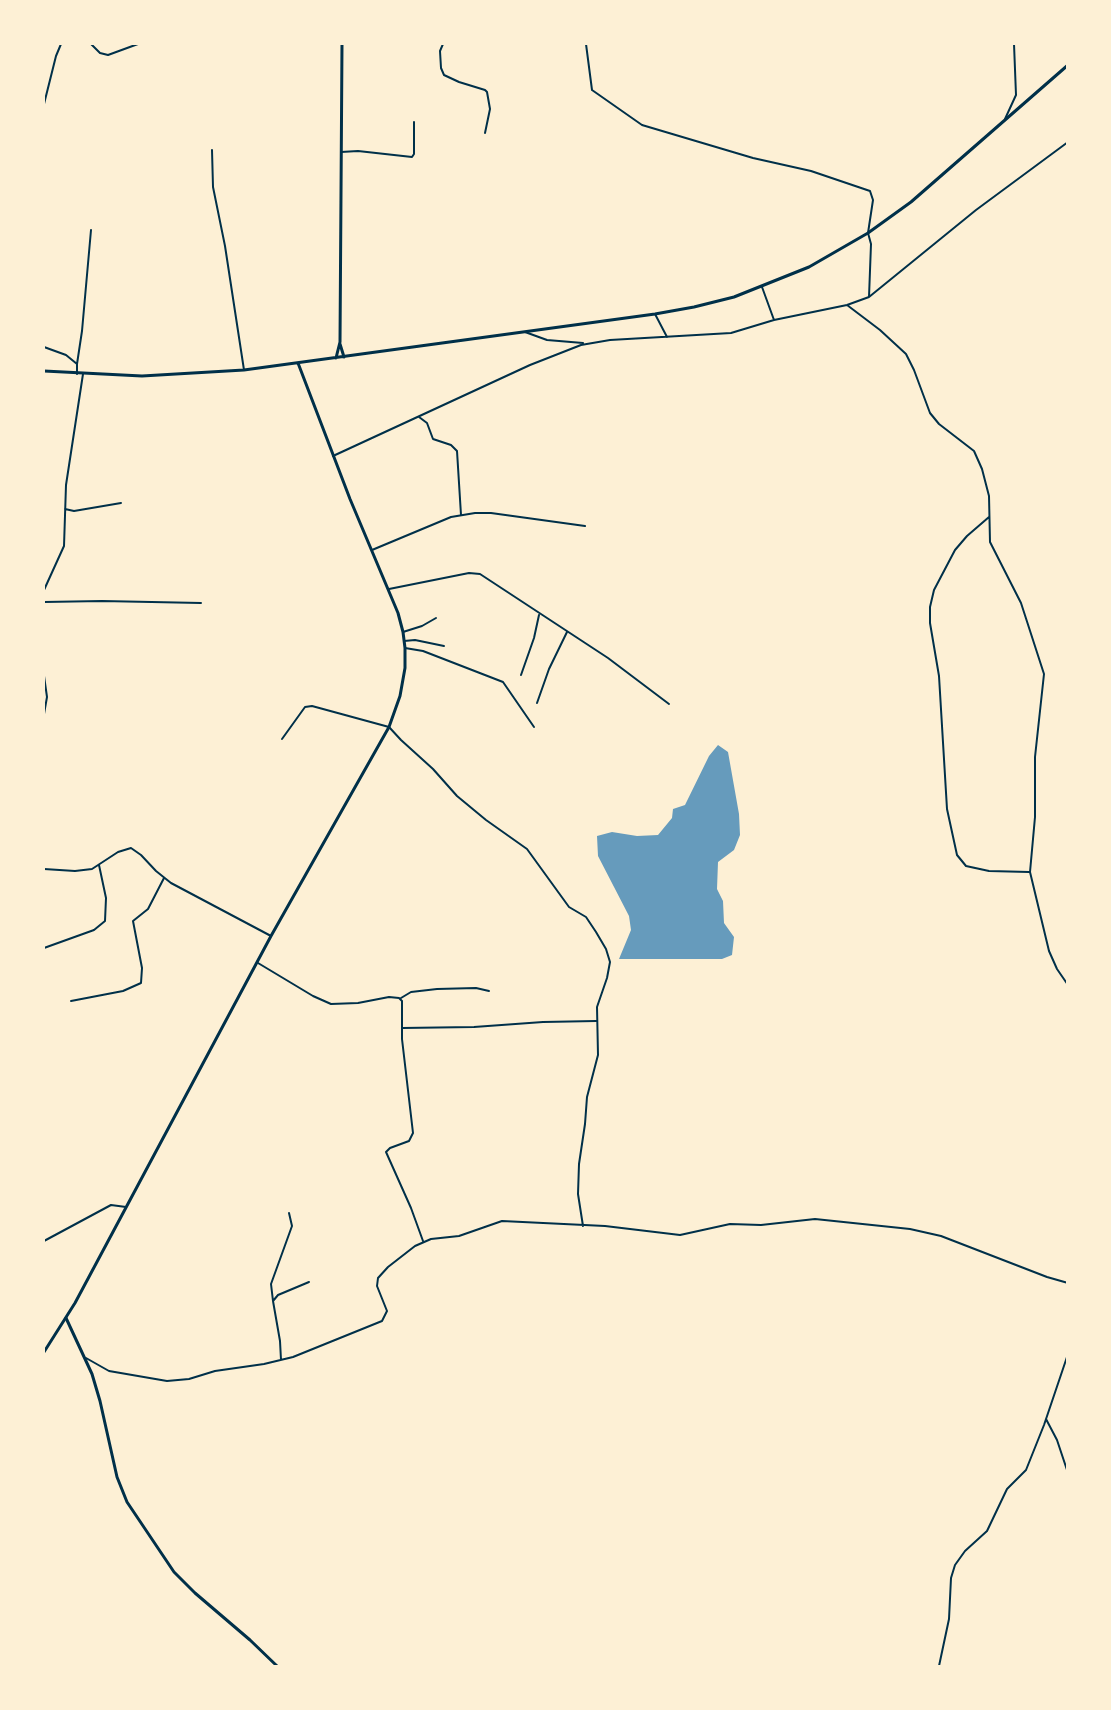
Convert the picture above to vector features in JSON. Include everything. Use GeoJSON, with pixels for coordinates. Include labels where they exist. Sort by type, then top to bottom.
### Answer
{"type":"FeatureCollection","features":[{"type":"Feature","properties":{"kind":"main road"},"geometry":{"type":"LineString","coordinates":[[336,358],[340,342],[342,44]]}},
{"type":"Feature","properties":{"kind":"main road"},"geometry":{"type":"LineString","coordinates":[[44,371],[142,376],[244,370],[655,314],[707,304],[762,287],[809,267],[868,233],[911,202],[1068,65]]}},
{"type":"Feature","properties":{"kind":"main road"},"geometry":{"type":"LineString","coordinates":[[340,342],[345,357]]}},
{"type":"Feature","properties":{"kind":"main road"},"geometry":{"type":"LineString","coordinates":[[44,1352],[66,1318],[271,936],[389,727],[403,684],[404,632],[389,589],[333,456],[298,363]]}},
{"type":"Feature","properties":{"kind":"main road"},"geometry":{"type":"LineString","coordinates":[[66,1318],[86,1358],[100,1401],[119,1484],[127,1502],[179,1577],[277,1666]]}},
{"type":"Feature","properties":{"kind":"street"},"geometry":{"type":"LineString","coordinates":[[44,104],[61,44]]}},
{"type":"Feature","properties":{"kind":"street"},"geometry":{"type":"LineString","coordinates":[[91,44],[100,53],[108,55],[138,44]]}},
{"type":"Feature","properties":{"kind":"street"},"geometry":{"type":"LineString","coordinates":[[443,44],[440,51],[441,68],[444,75],[488,92],[490,109],[486,133]]}},
{"type":"Feature","properties":{"kind":"street"},"geometry":{"type":"LineString","coordinates":[[586,44],[592,90],[642,125],[742,155],[811,171],[870,191],[873,200],[868,233],[871,244],[868,267],[869,297]]}},
{"type":"Feature","properties":{"kind":"street"},"geometry":{"type":"LineString","coordinates":[[1005,119],[1016,95],[1014,44]]}},
{"type":"Feature","properties":{"kind":"street"},"geometry":{"type":"LineString","coordinates":[[341,152],[412,157],[414,154],[414,122]]}},
{"type":"Feature","properties":{"kind":"street"},"geometry":{"type":"LineString","coordinates":[[525,332],[547,340],[586,344],[731,333],[774,320],[847,305],[869,297],[981,207],[1068,142]]}},
{"type":"Feature","properties":{"kind":"street"},"geometry":{"type":"LineString","coordinates":[[212,150],[213,187],[225,246],[244,370]]}},
{"type":"Feature","properties":{"kind":"street"},"geometry":{"type":"LineString","coordinates":[[77,374],[91,230]]}},
{"type":"Feature","properties":{"kind":"street"},"geometry":{"type":"LineString","coordinates":[[762,287],[774,320]]}},
{"type":"Feature","properties":{"kind":"street"},"geometry":{"type":"LineString","coordinates":[[847,305],[901,348],[909,359],[934,419],[976,455],[988,491],[989,537],[992,549],[1021,603],[1044,674],[1035,757],[1035,816],[1030,872],[1049,951],[1068,985]]}},
{"type":"Feature","properties":{"kind":"street"},"geometry":{"type":"LineString","coordinates":[[655,314],[667,337]]}},
{"type":"Feature","properties":{"kind":"street"},"geometry":{"type":"LineString","coordinates":[[333,456],[530,365],[586,344]]}},
{"type":"Feature","properties":{"kind":"street"},"geometry":{"type":"LineString","coordinates":[[44,347],[66,355],[77,364]]}},
{"type":"Feature","properties":{"kind":"street"},"geometry":{"type":"LineString","coordinates":[[44,590],[64,546],[64,509],[83,374]]}},
{"type":"Feature","properties":{"kind":"street"},"geometry":{"type":"LineString","coordinates":[[428,413],[427,423],[433,439],[451,445],[457,451],[462,515]]}},
{"type":"Feature","properties":{"kind":"street"},"geometry":{"type":"LineString","coordinates":[[419,417],[427,423]]}},
{"type":"Feature","properties":{"kind":"street"},"geometry":{"type":"LineString","coordinates":[[64,509],[74,511],[121,503]]}},
{"type":"Feature","properties":{"kind":"street"},"geometry":{"type":"LineString","coordinates":[[372,550],[462,515],[491,513],[585,526]]}},
{"type":"Feature","properties":{"kind":"street"},"geometry":{"type":"LineString","coordinates":[[989,517],[967,536],[956,550],[934,590],[930,606],[930,623],[939,676],[947,809],[957,855],[966,866],[996,872],[1030,872]]}},
{"type":"Feature","properties":{"kind":"street"},"geometry":{"type":"LineString","coordinates":[[389,589],[469,573],[480,574],[539,615],[608,658],[669,704]]}},
{"type":"Feature","properties":{"kind":"street"},"geometry":{"type":"LineString","coordinates":[[44,602],[94,600],[201,603]]}},
{"type":"Feature","properties":{"kind":"street"},"geometry":{"type":"LineString","coordinates":[[521,675],[534,638],[539,615]]}},
{"type":"Feature","properties":{"kind":"street"},"geometry":{"type":"LineString","coordinates":[[404,632],[423,626],[436,618]]}},
{"type":"Feature","properties":{"kind":"street"},"geometry":{"type":"LineString","coordinates":[[537,703],[549,669],[567,632]]}},
{"type":"Feature","properties":{"kind":"street"},"geometry":{"type":"LineString","coordinates":[[404,640],[444,646]]}},
{"type":"Feature","properties":{"kind":"street"},"geometry":{"type":"LineString","coordinates":[[405,648],[423,651],[503,682],[534,727]]}},
{"type":"Feature","properties":{"kind":"street"},"geometry":{"type":"LineString","coordinates":[[44,676],[47,704],[44,714]]}},
{"type":"Feature","properties":{"kind":"street"},"geometry":{"type":"LineString","coordinates":[[282,739],[305,707],[312,706],[389,727],[433,769],[457,796],[527,849],[570,909],[582,914],[590,922],[606,949],[610,962],[607,978],[598,1001],[596,1021],[598,1055],[587,1097],[577,1182],[583,1226]]}},
{"type":"Feature","properties":{"kind":"street"},"geometry":{"type":"LineString","coordinates":[[44,869],[86,870],[99,865],[118,852],[131,848],[164,878],[271,936]]}},
{"type":"Feature","properties":{"kind":"street"},"geometry":{"type":"LineString","coordinates":[[44,948],[94,930],[105,921],[106,898],[99,865]]}},
{"type":"Feature","properties":{"kind":"street"},"geometry":{"type":"LineString","coordinates":[[72,1001],[123,991],[141,983],[142,968],[133,921],[148,909],[164,878]]}},
{"type":"Feature","properties":{"kind":"street"},"geometry":{"type":"LineString","coordinates":[[258,963],[313,996],[331,1004],[358,1003],[389,997],[400,998],[414,991],[437,989],[476,987],[489,991]]}},
{"type":"Feature","properties":{"kind":"street"},"geometry":{"type":"LineString","coordinates":[[400,998],[403,1004],[402,1028],[412,1133],[409,1140],[386,1152],[423,1241]]}},
{"type":"Feature","properties":{"kind":"street"},"geometry":{"type":"LineString","coordinates":[[402,1028],[596,1021]]}},
{"type":"Feature","properties":{"kind":"street"},"geometry":{"type":"LineString","coordinates":[[44,1241],[111,1205],[126,1207]]}},
{"type":"Feature","properties":{"kind":"street"},"geometry":{"type":"LineString","coordinates":[[281,1360],[271,1284],[292,1226],[290,1213]]}},
{"type":"Feature","properties":{"kind":"street"},"geometry":{"type":"LineString","coordinates":[[86,1358],[109,1371],[166,1382],[281,1360],[311,1351],[382,1321],[387,1311],[376,1285],[378,1276],[423,1241],[459,1236],[502,1221],[614,1227],[680,1235],[730,1224],[761,1225],[815,1219],[910,1229],[941,1236],[1047,1278],[1068,1283]]}},
{"type":"Feature","properties":{"kind":"street"},"geometry":{"type":"LineString","coordinates":[[273,1300],[278,1295],[309,1282]]}},
{"type":"Feature","properties":{"kind":"street"},"geometry":{"type":"LineString","coordinates":[[939,1666],[949,1619],[951,1578],[955,1565],[964,1551],[987,1531],[1007,1489],[1024,1473],[1046,1419],[1068,1354]]}},
{"type":"Feature","properties":{"kind":"street"},"geometry":{"type":"LineString","coordinates":[[1046,1419],[1057,1440],[1068,1473]]}},
{"type":"Feature","properties":{"kind":"water"},"geometry":{"type":"Polygon","coordinates":[[[718,745],[728,752],[739,814],[740,835],[734,850],[718,862],[717,889],[723,901],[724,923],[734,937],[732,955],[722,959],[619,959],[631,930],[629,916],[598,856],[597,836],[612,832],[637,836],[658,835],[672,818],[673,809],[685,805],[709,756],[718,745]]]}}]}
